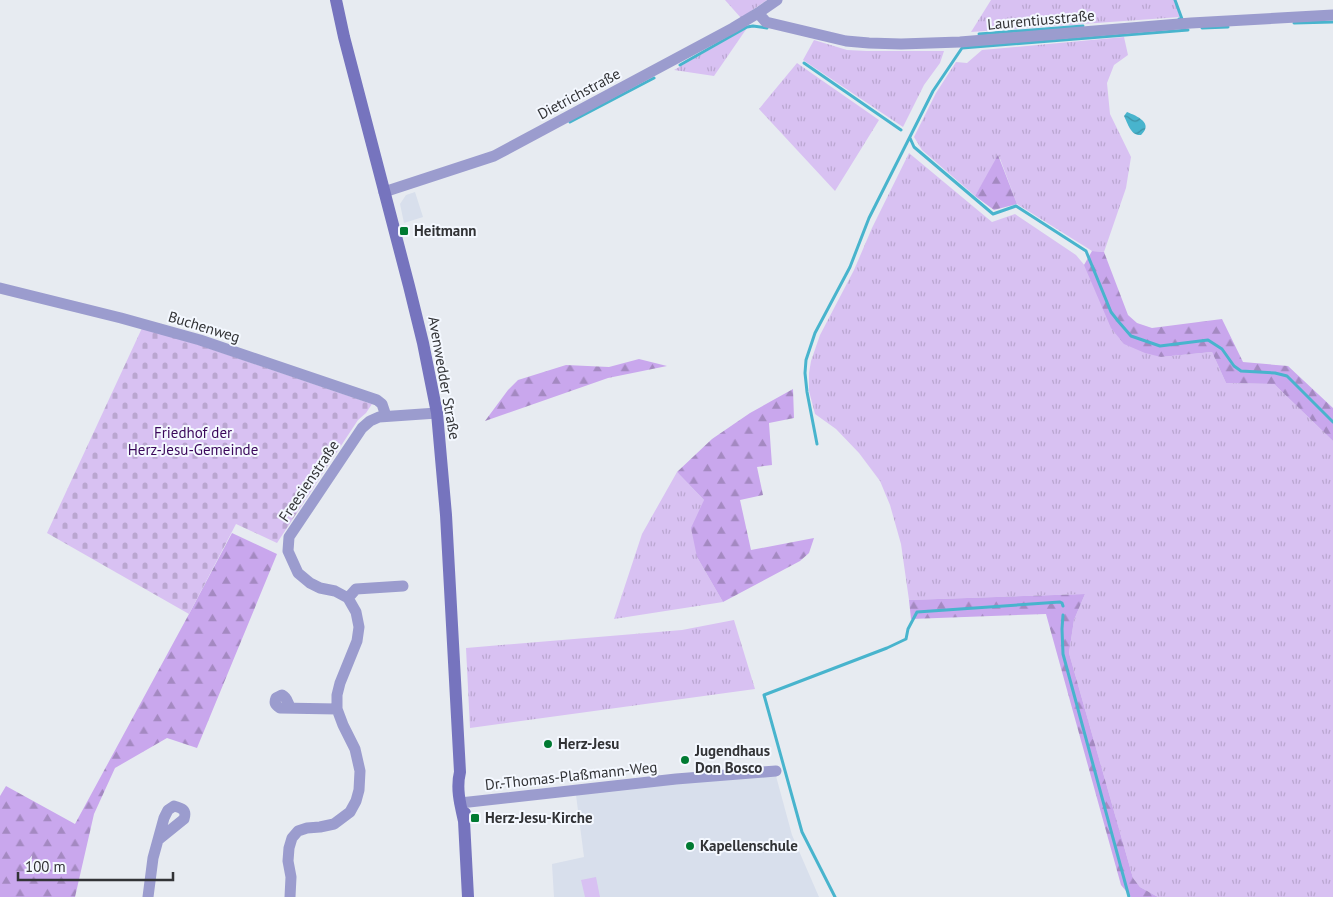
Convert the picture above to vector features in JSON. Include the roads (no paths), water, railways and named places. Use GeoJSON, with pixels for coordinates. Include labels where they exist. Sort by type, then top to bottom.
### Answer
{"type":"FeatureCollection","features":[{"type":"Feature","properties":{"kind":"main road","name":"Avenwedder Straße"},"geometry":{"type":"LineString","coordinates":[[336,0],[423,343],[437,413],[446,515],[460,772],[458,780],[463,803],[468,897]]}},
{"type":"Feature","properties":{"kind":"street","name":"Dietrichstraße"},"geometry":{"type":"LineString","coordinates":[[384,192],[494,156],[733,28],[777,0]]}},
{"type":"Feature","properties":{"kind":"street","name":"Laurentiusstraße"},"geometry":{"type":"LineString","coordinates":[[758,13],[766,22],[846,41],[901,44],[960,42],[1191,23],[1333,14]]}},
{"type":"Feature","properties":{"kind":"street","name":"Buchenweg"},"geometry":{"type":"LineString","coordinates":[[0,288],[200,340],[377,400],[382,404],[386,416]]}},
{"type":"Feature","properties":{"kind":"street","name":"Freesienstraße"},"geometry":{"type":"LineString","coordinates":[[348,598],[335,591],[320,588],[310,583],[298,573],[288,551],[289,537],[362,428],[370,421],[379,416],[437,413]]}},
{"type":"Feature","properties":{"kind":"street"},"geometry":{"type":"LineString","coordinates":[[290,897],[291,877],[288,861],[292,838],[298,831],[307,828],[334,824],[350,812],[356,802],[359,790],[360,771],[355,749],[343,726],[337,709],[337,695],[340,683],[357,641],[359,627],[356,612],[348,598],[356,589],[403,586]]}},
{"type":"Feature","properties":{"kind":"street"},"geometry":{"type":"LineString","coordinates":[[290,708],[337,709]]}},
{"type":"Feature","properties":{"kind":"street","name":"Dr.-Thomas-Plaßmann-Weg"},"geometry":{"type":"LineString","coordinates":[[463,803],[676,779],[776,772]]}},
{"type":"Feature","properties":{"kind":"street"},"geometry":{"type":"LineString","coordinates":[[148,897],[153,858],[158,840]]}},
{"type":"Feature","properties":{"kind":"water"},"geometry":{"type":"Polygon","coordinates":[[[1127,112],[1143,120],[1146,127],[1141,135],[1135,134],[1130,129],[1124,116],[1127,112]]]}},
{"type":"Feature","properties":{"kind":"waterway"},"geometry":{"type":"LineString","coordinates":[[1175,0],[1182,19],[1179,19]]}},
{"type":"Feature","properties":{"kind":"waterway"},"geometry":{"type":"LineString","coordinates":[[1294,23],[1333,22]]}},
{"type":"Feature","properties":{"kind":"waterway"},"geometry":{"type":"LineString","coordinates":[[979,34],[1083,26]]}},
{"type":"Feature","properties":{"kind":"waterway"},"geometry":{"type":"LineString","coordinates":[[680,65],[747,27],[767,28]]}},
{"type":"Feature","properties":{"kind":"waterway"},"geometry":{"type":"LineString","coordinates":[[1202,28],[1228,27]]}},
{"type":"Feature","properties":{"kind":"waterway"},"geometry":{"type":"LineString","coordinates":[[817,444],[805,373],[806,360],[815,333],[850,267],[869,218],[933,91],[962,48],[1188,30]]}},
{"type":"Feature","properties":{"kind":"waterway"},"geometry":{"type":"LineString","coordinates":[[804,63],[901,130]]}},
{"type":"Feature","properties":{"kind":"waterway"},"geometry":{"type":"LineString","coordinates":[[570,122],[654,78]]}},
{"type":"Feature","properties":{"kind":"waterway"},"geometry":{"type":"LineString","coordinates":[[910,138],[914,147],[993,214],[1016,206],[1086,251],[1111,312],[1131,336],[1160,346],[1208,340],[1222,349],[1234,366],[1241,371],[1275,373],[1287,376],[1333,422]]}},
{"type":"Feature","properties":{"kind":"waterway"},"geometry":{"type":"LineString","coordinates":[[835,897],[802,832],[764,695],[906,639],[908,629],[917,612],[1060,602],[1063,606]]}},
{"type":"Feature","properties":{"kind":"waterway"},"geometry":{"type":"LineString","coordinates":[[1063,615],[1063,654],[1129,897]]}},
{"type":"Feature","properties":{"kind":"place","name":"Heitmann"},"geometry":{"type":"Point","coordinates":[404,231]}},
{"type":"Feature","properties":{"kind":"place","name":"Herz-Jesu"},"geometry":{"type":"Point","coordinates":[548,744]}},
{"type":"Feature","properties":{"kind":"place","name":"Jugendhaus Don Bosco"},"geometry":{"type":"Point","coordinates":[685,760]}},
{"type":"Feature","properties":{"kind":"place","name":"Herz-Jesu-Kirche"},"geometry":{"type":"Point","coordinates":[475,818]}},
{"type":"Feature","properties":{"kind":"place","name":"Kapellenschule"},"geometry":{"type":"Point","coordinates":[690,846]}},
{"type":"Feature","properties":{"kind":"park label","name":"Friedhof der Herz-Jesu-Gemeinde"},"geometry":{"type":"Point","coordinates":[193,442]}}]}
